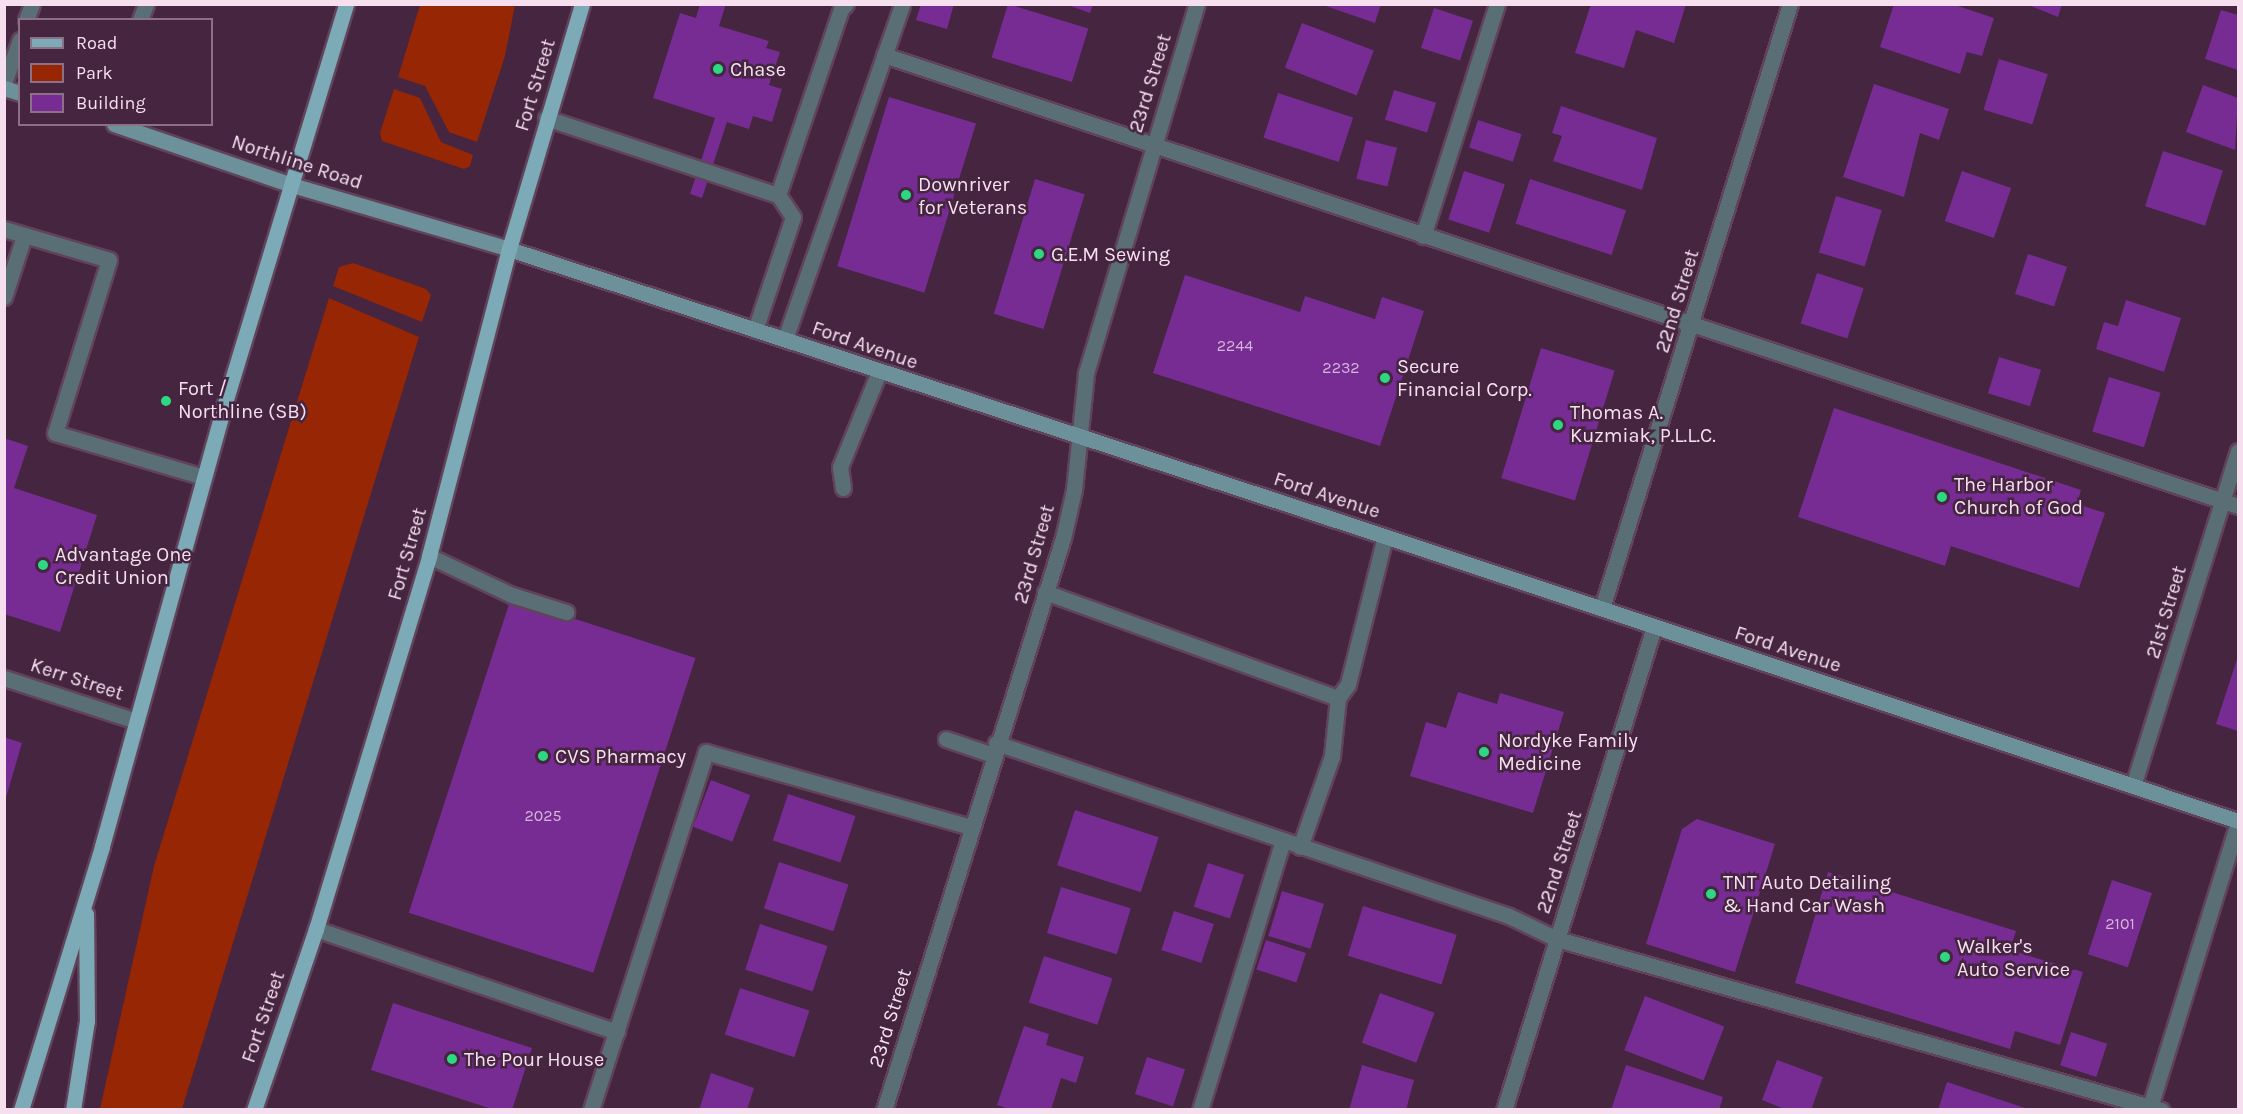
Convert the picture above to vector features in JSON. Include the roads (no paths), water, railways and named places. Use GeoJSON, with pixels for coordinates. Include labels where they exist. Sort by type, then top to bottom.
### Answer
{"type":"FeatureCollection","features":[{"type":"Feature","properties":{"kind":"main road"},"geometry":{"type":"LineString","coordinates":[[21,1110],[86,899],[204,477],[346,4]]}},
{"type":"Feature","properties":{"kind":"main road","name":"Fort Street"},"geometry":{"type":"LineString","coordinates":[[254,1110],[316,929],[429,556],[509,249],[546,118],[582,4]]}},
{"type":"Feature","properties":{"kind":"main road","name":"Northline Road"},"geometry":{"type":"LineString","coordinates":[[120,126],[292,185],[400,217]]}},
{"type":"Feature","properties":{"kind":"main road","name":"Ford Avenue"},"geometry":{"type":"LineString","coordinates":[[400,217],[509,249],[785,339],[1079,438],[1602,608],[2238,822]]}},
{"type":"Feature","properties":{"kind":"main road"},"geometry":{"type":"LineString","coordinates":[[73,1110],[87,1021],[86,899]]}},
{"type":"Feature","properties":{"kind":"street"},"geometry":{"type":"LineString","coordinates":[[778,195],[841,9],[846,4]]}},
{"type":"Feature","properties":{"kind":"street"},"geometry":{"type":"LineString","coordinates":[[785,339],[902,4]]}},
{"type":"Feature","properties":{"kind":"street","name":"23rd Street"},"geometry":{"type":"LineString","coordinates":[[884,1110],[994,749],[1046,592],[1074,490],[1086,373],[1152,147],[1197,4]]}},
{"type":"Feature","properties":{"kind":"street"},"geometry":{"type":"LineString","coordinates":[[1424,236],[1497,4]]}},
{"type":"Feature","properties":{"kind":"street","name":"22nd Street"},"geometry":{"type":"LineString","coordinates":[[1602,608],[1693,324],[1790,4]]}},
{"type":"Feature","properties":{"kind":"street"},"geometry":{"type":"LineString","coordinates":[[4,83],[18,45]]}},
{"type":"Feature","properties":{"kind":"street"},"geometry":{"type":"LineString","coordinates":[[884,55],[1152,147],[2238,506]]}},
{"type":"Feature","properties":{"kind":"street"},"geometry":{"type":"LineString","coordinates":[[546,118],[778,195],[793,217],[755,330]]}},
{"type":"Feature","properties":{"kind":"street"},"geometry":{"type":"LineString","coordinates":[[4,229],[109,261],[55,434],[204,477]]}},
{"type":"Feature","properties":{"kind":"street"},"geometry":{"type":"LineString","coordinates":[[4,297],[24,236]]}},
{"type":"Feature","properties":{"kind":"street"},"geometry":{"type":"LineString","coordinates":[[843,488],[840,467],[879,372]]}},
{"type":"Feature","properties":{"kind":"street","name":"21st Street"},"geometry":{"type":"LineString","coordinates":[[2133,786],[2238,451]]}},
{"type":"Feature","properties":{"kind":"street"},"geometry":{"type":"LineString","coordinates":[[1300,847],[1332,756],[1338,698],[1348,684],[1385,537]]}},
{"type":"Feature","properties":{"kind":"street"},"geometry":{"type":"LineString","coordinates":[[429,556],[512,595],[566,612]]}},
{"type":"Feature","properties":{"kind":"street"},"geometry":{"type":"LineString","coordinates":[[1046,592],[1338,698]]}},
{"type":"Feature","properties":{"kind":"street","name":"22nd Street"},"geometry":{"type":"LineString","coordinates":[[1504,1110],[1654,627]]}},
{"type":"Feature","properties":{"kind":"street","name":"Kerr Street"},"geometry":{"type":"LineString","coordinates":[[4,678],[136,721]]}},
{"type":"Feature","properties":{"kind":"street"},"geometry":{"type":"LineString","coordinates":[[946,739],[994,749],[1282,841],[1509,916],[1557,939],[2154,1108],[2238,822]]}},
{"type":"Feature","properties":{"kind":"street"},"geometry":{"type":"LineString","coordinates":[[591,1110],[706,752],[971,827]]}},
{"type":"Feature","properties":{"kind":"street"},"geometry":{"type":"LineString","coordinates":[[1200,1110],[1282,841]]}},
{"type":"Feature","properties":{"kind":"street"},"geometry":{"type":"LineString","coordinates":[[316,929],[617,1032]]}},
{"type":"Feature","properties":{"kind":"place","name":"Chase"},"geometry":{"type":"Point","coordinates":[718,69]}},
{"type":"Feature","properties":{"kind":"place","name":"Downriver for Veterans"},"geometry":{"type":"Point","coordinates":[906,195]}},
{"type":"Feature","properties":{"kind":"place","name":"G.E.M Sewing"},"geometry":{"type":"Point","coordinates":[1039,254]}},
{"type":"Feature","properties":{"kind":"place","name":"Secure Financial Corp."},"geometry":{"type":"Point","coordinates":[1385,378]}},
{"type":"Feature","properties":{"kind":"place","name":"Fort / Northline (SB)"},"geometry":{"type":"Point","coordinates":[166,401]}},
{"type":"Feature","properties":{"kind":"place","name":"Thomas A. Kuzmiak, P.L.L.C."},"geometry":{"type":"Point","coordinates":[1558,425]}},
{"type":"Feature","properties":{"kind":"place","name":"The Harbor Church of God"},"geometry":{"type":"Point","coordinates":[1942,497]}},
{"type":"Feature","properties":{"kind":"place","name":"Advantage One Credit Union"},"geometry":{"type":"Point","coordinates":[43,565]}},
{"type":"Feature","properties":{"kind":"place","name":"Nordyke Family Medicine"},"geometry":{"type":"Point","coordinates":[1484,752]}},
{"type":"Feature","properties":{"kind":"place","name":"CVS Pharmacy"},"geometry":{"type":"Point","coordinates":[543,756]}},
{"type":"Feature","properties":{"kind":"place","name":"TNT Auto Detailing & Hand Car Wash"},"geometry":{"type":"Point","coordinates":[1711,894]}},
{"type":"Feature","properties":{"kind":"place","name":"Walker's Auto Service"},"geometry":{"type":"Point","coordinates":[1945,957]}},
{"type":"Feature","properties":{"kind":"place","name":"The Pour House"},"geometry":{"type":"Point","coordinates":[452,1059]}}]}
